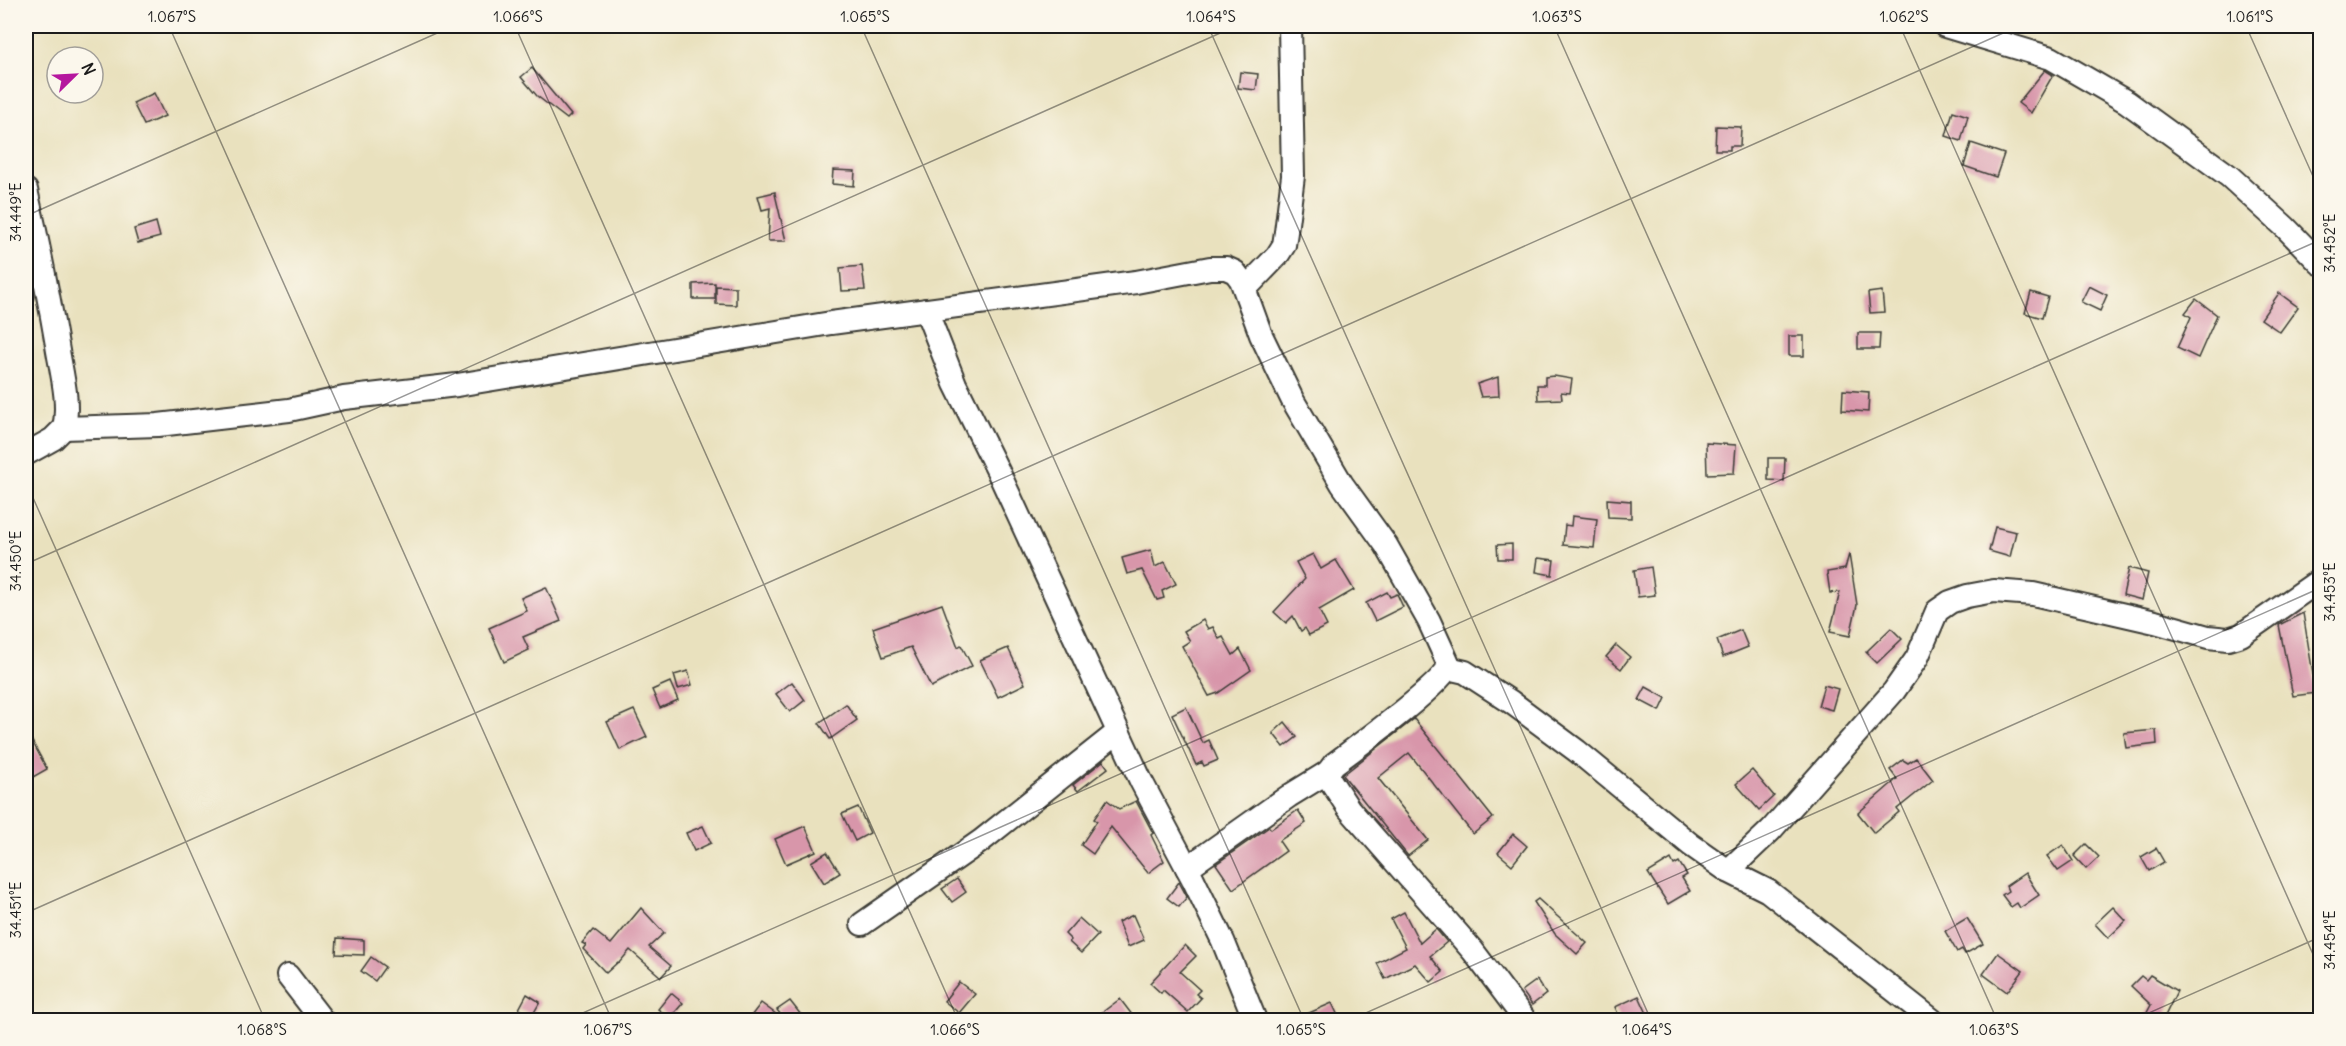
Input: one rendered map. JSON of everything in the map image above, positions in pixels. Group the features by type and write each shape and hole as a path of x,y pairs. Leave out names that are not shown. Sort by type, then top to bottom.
{"street":[{"path":"1246,288 1277,256 1284,244 1293,176 1290,26"},
{"path":"1946,26 2051,58 2127,102 2229,176 2285,227 2320,263"},
{"path":"26,190 42,259 64,384 64,428"},
{"path":"26,454 53,439 64,428 158,425 289,410 344,398 457,385 710,342 1136,282 1210,268 1226,268 1235,272 1246,288 1261,335 1292,399 1336,474 1386,545 1429,621 1448,668"},
{"path":"926,310 950,374 998,471 1141,781 1223,941 1255,1020"},
{"path":"1728,871 1771,830 1894,690 1917,658 1937,611 1950,602 1994,591 2033,594 2155,622 2208,637 2228,639 2241,635 2320,580"},
{"path":"1187,868 1289,796 1328,772 1418,697 1448,668"},
{"path":"1448,668 1465,672 1511,702 1578,751 1690,845 1728,871 1768,891 1932,1020"},
{"path":"862,924 981,841 1118,732"},
{"path":"1328,772 1330,780 1349,809 1473,951 1525,1020"},
{"path":"288,976 322,1020"}],"building":[{"path":"532,68 571,115 567,119 537,96 521,77"},
{"path":"2045,70 2053,75 2031,113 2018,103"},
{"path":"1240,72 1258,74 1256,90 1238,88"},
{"path":"154,93 165,116 144,125 133,103"},
{"path":"1953,111 1968,116 1961,141 1946,136"},
{"path":"1716,126 1741,127 1740,146 1730,146 1730,150 1715,150"},
{"path":"1971,143 2004,154 1996,177 1964,166"},
{"path":"833,170 855,171 854,186 832,184"},
{"path":"775,192 786,241 768,241 770,208 762,210 758,196"},
{"path":"156,222 160,237 138,243 134,229"},
{"path":"862,266 865,290 842,291 840,268"},
{"path":"715,283 715,299 693,299 693,284"},
{"path":"716,286 736,287 736,305 716,304"},
{"path":"2089,286 2107,295 2100,311 2081,302"},
{"path":"1882,291 1884,312 1870,313 1868,293"},
{"path":"2031,292 2048,297 2042,318 2025,313"},
{"path":"2279,293 2298,307 2280,332 2261,319"},
{"path":"2196,299 2217,315 2198,358 2177,348 2191,317 2185,313"},
{"path":"1858,333 1880,333 1879,349 1858,349"},
{"path":"1789,336 1804,336 1804,356 1789,356"},
{"path":"1498,377 1499,396 1481,397 1477,384"},
{"path":"1545,377 1572,379 1570,393 1561,392 1562,399 1538,400 1537,385 1545,385"},
{"path":"1843,390 1869,392 1868,412 1842,410"},
{"path":"1706,443 1736,445 1734,473 1707,474"},
{"path":"1768,458 1785,458 1784,481 1768,480"},
{"path":"1607,499 1631,501 1631,518 1608,517"},
{"path":"1572,516 1597,519 1594,548 1563,545 1565,525 1571,526"},
{"path":"1995,527 2016,532 2010,557 1989,551"},
{"path":"1512,544 1512,559 1498,559 1497,545"},
{"path":"1151,550 1155,567 1165,562 1176,584 1162,591 1164,598 1157,600 1142,570 1127,574 1122,558"},
{"path":"1313,554 1321,569 1336,560 1354,590 1319,610 1327,626 1309,635 1305,628 1301,631 1293,616 1286,623 1274,612 1305,579 1296,562"},
{"path":"1849,554 1857,605 1850,636 1830,632 1840,592 1830,593 1827,572 1845,569"},
{"path":"1538,558 1554,560 1552,575 1536,572"},
{"path":"1651,567 1655,595 1638,597 1634,570"},
{"path":"2129,568 2148,573 2142,600 2123,595"},
{"path":"546,587 561,621 523,637 529,650 504,662 489,628 527,611 521,598"},
{"path":"1387,592 1390,597 1397,594 1403,607 1375,621 1366,603"},
{"path":"942,604 958,647 961,645 972,666 931,687 911,647 883,657 873,628"},
{"path":"2303,613 2316,693 2293,696 2279,625"},
{"path":"1203,620 1208,629 1213,627 1219,639 1223,637 1233,655 1240,649 1251,670 1218,693 1209,696 1182,646 1190,641 1184,631"},
{"path":"1891,628 1902,639 1877,663 1866,652"},
{"path":"1741,630 1748,647 1723,657 1717,640"},
{"path":"1616,645 1630,657 1621,669 1606,657"},
{"path":"1008,648 1025,684 998,697 980,660"},
{"path":"688,671 692,685 678,689 674,675"},
{"path":"670,682 678,700 660,708 652,690"},
{"path":"792,682 805,700 790,712 776,694"},
{"path":"1824,685 1838,689 1832,710 1818,706"},
{"path":"1646,687 1666,698 1660,711 1639,700"},
{"path":"846,704 857,720 830,739 819,723"},
{"path":"1186,707 1203,743 1209,740 1218,760 1204,766 1202,762 1196,765 1172,714"},
{"path":"634,710 647,737 620,750 607,722"},
{"path":"1414,719 1493,818 1473,834 1409,753 1378,778 1428,840 1408,856 1343,775"},
{"path":"1285,722 1297,737 1284,747 1273,733"},
{"path":"26,730 47,769 26,781"},
{"path":"2156,730 2157,744 2126,748 2124,733"},
{"path":"1916,758 1933,780 1897,809 1899,812 1874,833 1858,813 1897,779 1890,770 1903,760 1908,763"},
{"path":"1103,761 1108,768 1078,791 1073,785"},
{"path":"1752,770 1774,796 1759,810 1736,784"},
{"path":"1107,800 1119,809 1136,801 1153,833 1151,835 1164,861 1148,873 1111,827 1093,854 1081,845 1097,821 1094,819"},
{"path":"858,807 870,833 855,841 842,814"},
{"path":"1298,810 1306,823 1279,841 1286,851 1233,889 1216,864"},
{"path":"703,826 711,843 694,851 686,833"},
{"path":"805,826 816,851 786,864 775,839"},
{"path":"1513,834 1527,846 1512,865 1498,853"},
{"path":"2086,844 2099,857 2086,869 2074,856"},
{"path":"2063,845 2073,861 2058,871 2047,856"},
{"path":"2156,848 2164,862 2149,871 2141,857"},
{"path":"827,852 840,873 824,883 811,862"},
{"path":"1671,859 1674,865 1679,862 1687,875 1682,878 1690,891 1668,904 1648,873"},
{"path":"2025,873 2039,895 2020,908 2017,903 2011,907 2002,895 2008,891 2006,886"},
{"path":"957,879 966,892 952,902 942,889"},
{"path":"1179,882 1187,897 1179,907 1167,898"},
{"path":"1538,899 1587,943 1577,954 1555,934 1534,902"},
{"path":"2113,907 2126,921 2108,938 2095,924"},
{"path":"641,908 664,933 649,947 671,966 661,977 630,950 606,973 583,949 586,945 582,943 593,930 611,944"},
{"path":"1404,912 1420,943 1436,929 1447,942 1430,956 1443,972 1431,982 1415,964 1385,979 1377,963 1406,948 1391,919"},
{"path":"1133,915 1144,940 1128,947 1118,922"},
{"path":"1079,918 1098,935 1081,953 1069,942 1071,940 1065,934"},
{"path":"1967,918 1983,944 1965,954 1962,949 1957,952 1945,931"},
{"path":"337,938 364,940 364,955 336,954"},
{"path":"1185,945 1196,956 1180,972 1200,990 1196,994 1201,998 1188,1012 1163,990 1161,993 1150,983"},
{"path":"1998,953 2023,971 2007,992 1983,974"},
{"path":"371,957 385,967 375,981 361,971"},
{"path":"2150,975 2177,991 2163,1020 2143,1020 2151,1005 2131,986 2141,976 2146,980"},
{"path":"1537,980 1546,994 1532,1005 1522,991"},
{"path":"959,982 975,994 959,1013 944,1001"},
{"path":"671,993 683,1003 670,1018 658,1009"},
{"path":"527,994 540,1002 532,1016 519,1009"},
{"path":"1639,996 1650,1020 1621,1020 1615,1007"},
{"path":"1120,999 1136,1020 1092,1020"},
{"path":"790,1001 805,1020 785,1020 777,1010"},
{"path":"761,1003 784,1020 748,1020"},
{"path":"1332,1003 1340,1020 1293,1020"}]}
